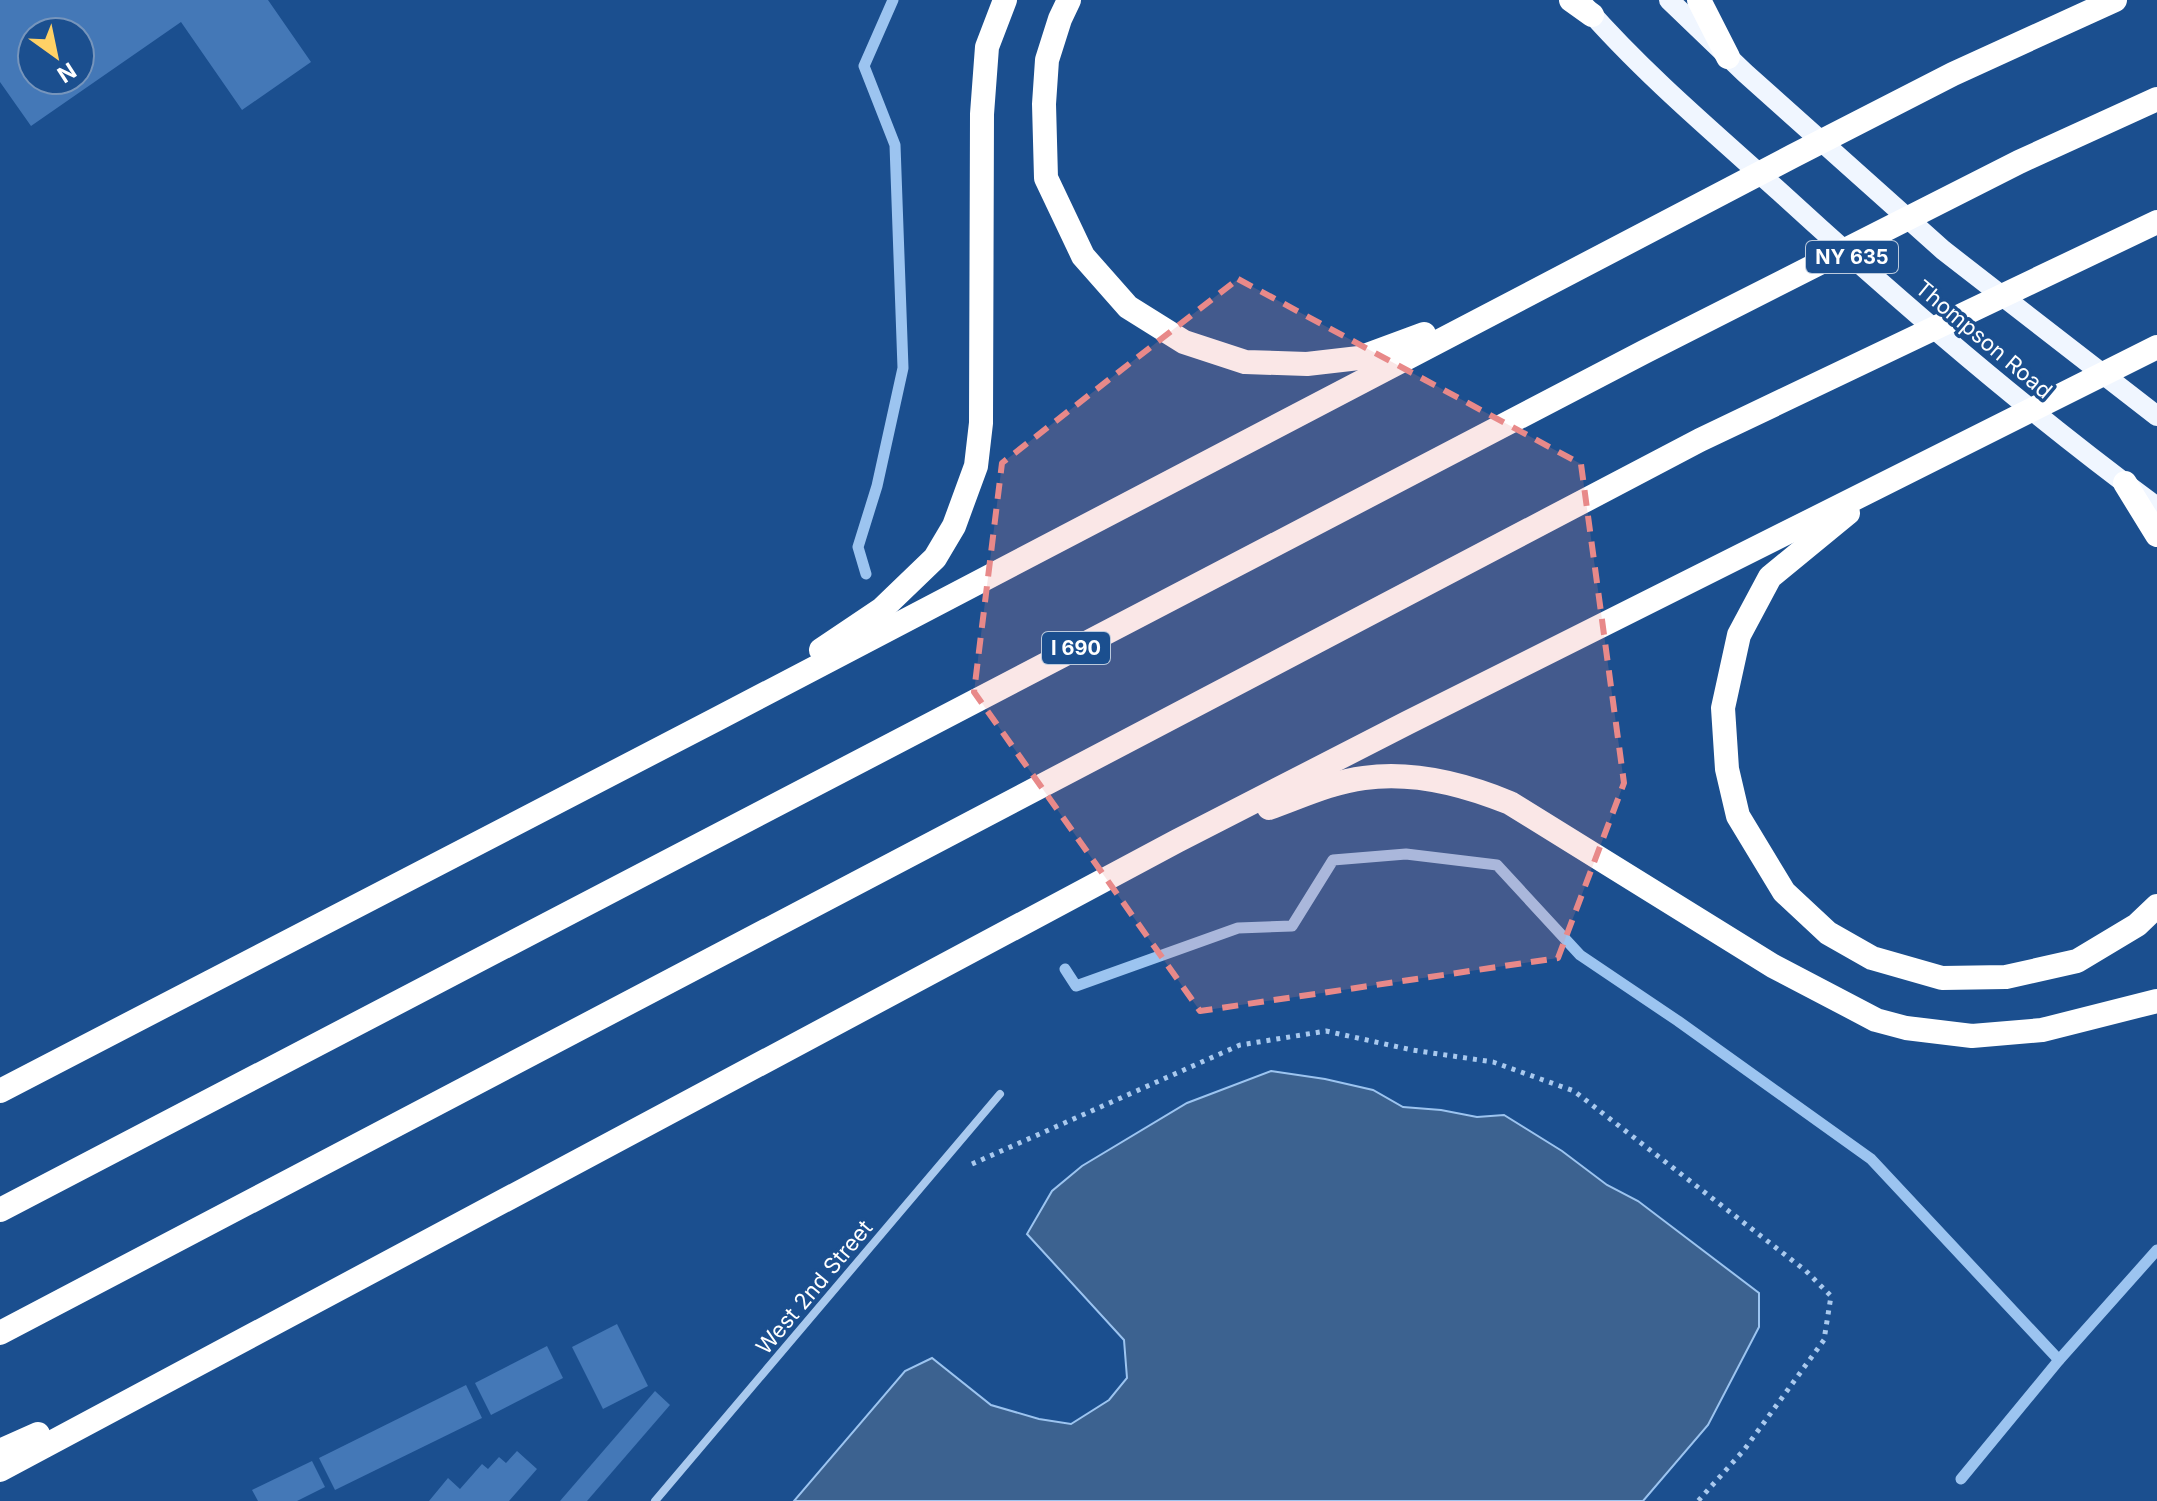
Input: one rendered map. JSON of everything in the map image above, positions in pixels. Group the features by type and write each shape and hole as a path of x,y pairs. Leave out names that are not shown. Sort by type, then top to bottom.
{"highway":[{"path":"717,719 882,609 935,558 954,526 976,466 981,423 982,114 987,47 1005,0"},
{"path":"1069,0 1047,60 1044,104 1046,178 1083,256 1128,307 1184,342 1245,362 1307,364 1359,358 1519,298"},
{"path":"1571,0 1586,8"},
{"path":"1699,0 1728,57"},
{"path":"2037,33 2066,0"},
{"path":"0,1091 1900,101 2037,33 2115,0"},
{"name":"I 690","path":"0,1210 1644,352 2019,162 2157,99"},
{"path":"0,1333 1700,440 2157,222"},
{"path":"0,1470 196,1368 1177,841 2157,347"},
{"path":"2125,483 2157,535"},
{"path":"1883,484 1770,577 1739,635 1723,708 1727,769 1738,816 1784,892 1828,933 1872,958 1942,978 2006,977 2077,961 2137,925 2157,906"},
{"path":"1177,841 1325,788 1364,778 1398,777 1471,787 1510,803 1773,966 1876,1020 1906,1028 1972,1036 2042,1030 2157,1001"},
{"path":"0,1451 196,1368"}],"main road":[{"name":"Thompson Road","path":"1669,0 1759,86 1943,250 2157,416"},
{"name":"Thompson Road","path":"1586,8 1679,101 1907,308 2157,507"}],"street":[{"name":"West 2nd Street","path":"655,1501 1000,1094"}],"path":[{"path":"924,1185 1240,1045 1326,1031 1412,1050 1493,1062 1574,1091 1806,1271 1831,1296 1824,1340 1744,1450 1698,1501"}],"highlighted area":[{"path":"1238,279 1581,464 1624,783 1558,958 1200,1011 974,692 1002,463"}],"water":[{"path":"1271,1071 1373,1090 1403,1107 1477,1117 1504,1115 1562,1151 1607,1185 1638,1201 1759,1293 1759,1327 1708,1425 1643,1501 794,1501 905,1371 932,1358 991,1405 1039,1419 1071,1424 1109,1400 1127,1378 1124,1340 1027,1234 1052,1191 1082,1166 1187,1103"}],"building":[{"path":"0,0 268,0 311,62 242,110 181,22 96,81 96,16 16,16 16,96 74,96 31,126 0,82"},
{"path":"617,1324 648,1386 603,1409 572,1347"},
{"path":"547,1346 563,1378 491,1415 475,1383"},
{"path":"466,1385 482,1418 335,1490 319,1458"},
{"path":"655,1391 670,1405 587,1501 560,1501"},
{"path":"517,1451 537,1469 509,1501 429,1501 448,1478 460,1489 482,1464 488,1469 499,1457 506,1463"},
{"path":"312,1461 325,1487 297,1501 258,1501 252,1490"}],"waterway":[{"path":"866,574 858,547 877,486 903,368 895,145 864,66 893,0"},
{"path":"1065,969 1076,986 1238,928 1292,926 1333,860 1406,854 1497,865 1580,955 1871,1159 2059,1360"},
{"path":"1961,1479 2059,1360 2157,1250"}]}
